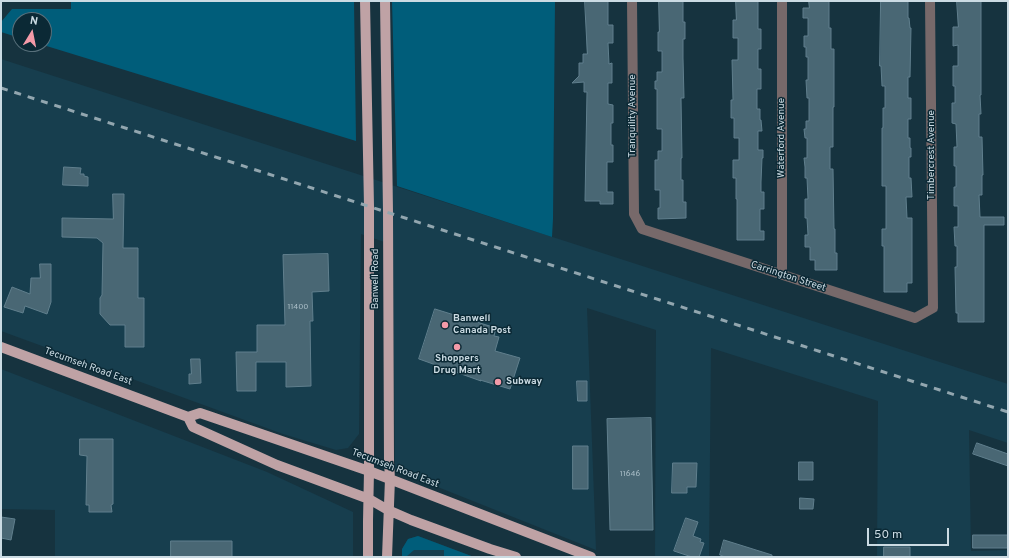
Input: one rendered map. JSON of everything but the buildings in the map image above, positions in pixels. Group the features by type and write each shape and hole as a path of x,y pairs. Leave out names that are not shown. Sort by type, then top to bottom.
{"main road":[{"name":"Banwell Road","path":"365,1 369,206 368,557"},
{"name":"Banwell Road","path":"385,1 390,479 388,510 388,557"},
{"name":"Tecumseh Road East","path":"1,347 188,417 200,413 369,471 591,557"},
{"name":"Tecumseh Road East","path":"188,417 192,427 277,465 369,499 388,510 490,549 516,557"}],"street":[{"name":"Tranquility Avenue","path":"632,1 634,214 642,229"},
{"name":"Waterford Avenue","path":"782,1 782,275"},
{"name":"Timbercrest Avenue","path":"930,1 933,308"},
{"name":"Carrington Street","path":"642,229 915,318 933,308"}],"shaded area":[{"path":"71,1 354,1 356,141 52,48 52,12 12,12 12,35 1,32 1,22 12,9 71,9"},
{"path":"392,1 555,1 552,237 397,186"},
{"path":"1,59 1008,384 1008,443 969,430 971,551 1008,550 1008,557 877,557 878,401 711,348 709,557 655,557 656,330 587,308 596,550 395,470 393,245 361,234 359,434 348,448 336,450 283,434 1,331"},
{"path":"1,369 267,472 353,512 353,557 55,557 55,510 1,509"},
{"path":"418,536 474,557 402,557 402,549 408,539"},
{"path":"418,536 474,557 444,557 444,550 414,550 407,557 402,557 402,549 408,539"}],"railway":[{"path":"1,88 1008,412"}],"place":[{"name":"Banwell Canada Post","path":"445,325"},
{"name":"Shoppers Drug Mart","path":"457,347"},
{"name":"Subway","path":"498,382"}]}
